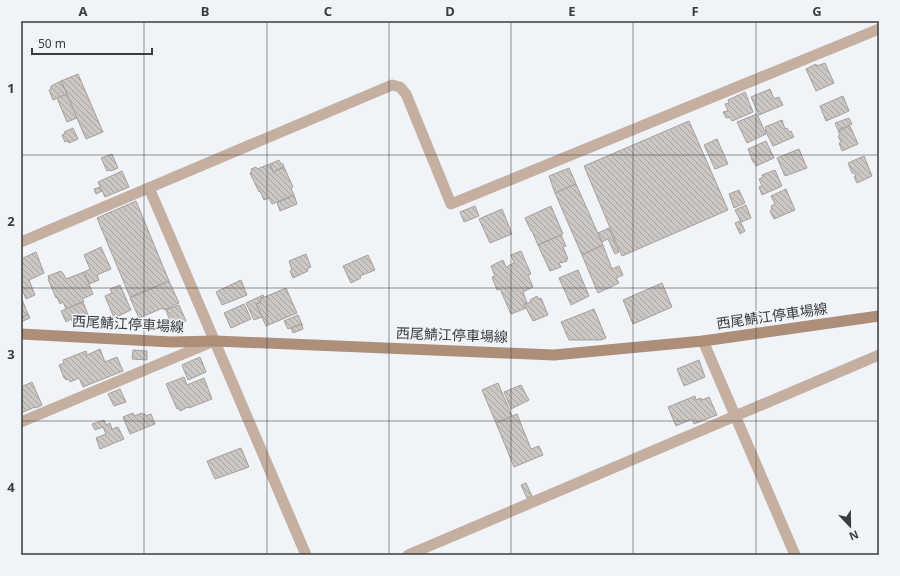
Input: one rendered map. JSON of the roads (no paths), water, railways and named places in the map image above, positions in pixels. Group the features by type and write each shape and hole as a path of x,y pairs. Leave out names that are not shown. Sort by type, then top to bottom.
{"main road":[{"name":"西尾鯖江停車場線","path":"21,334 172,342 215,341 554,355 703,341 879,316"}],"street":[{"path":"21,242 392,85 400,87 406,94 451,204 879,29"},
{"path":"149,188 306,555"},
{"path":"21,422 215,341"},
{"path":"703,341 795,555"},
{"path":"408,555 879,355"}]}
